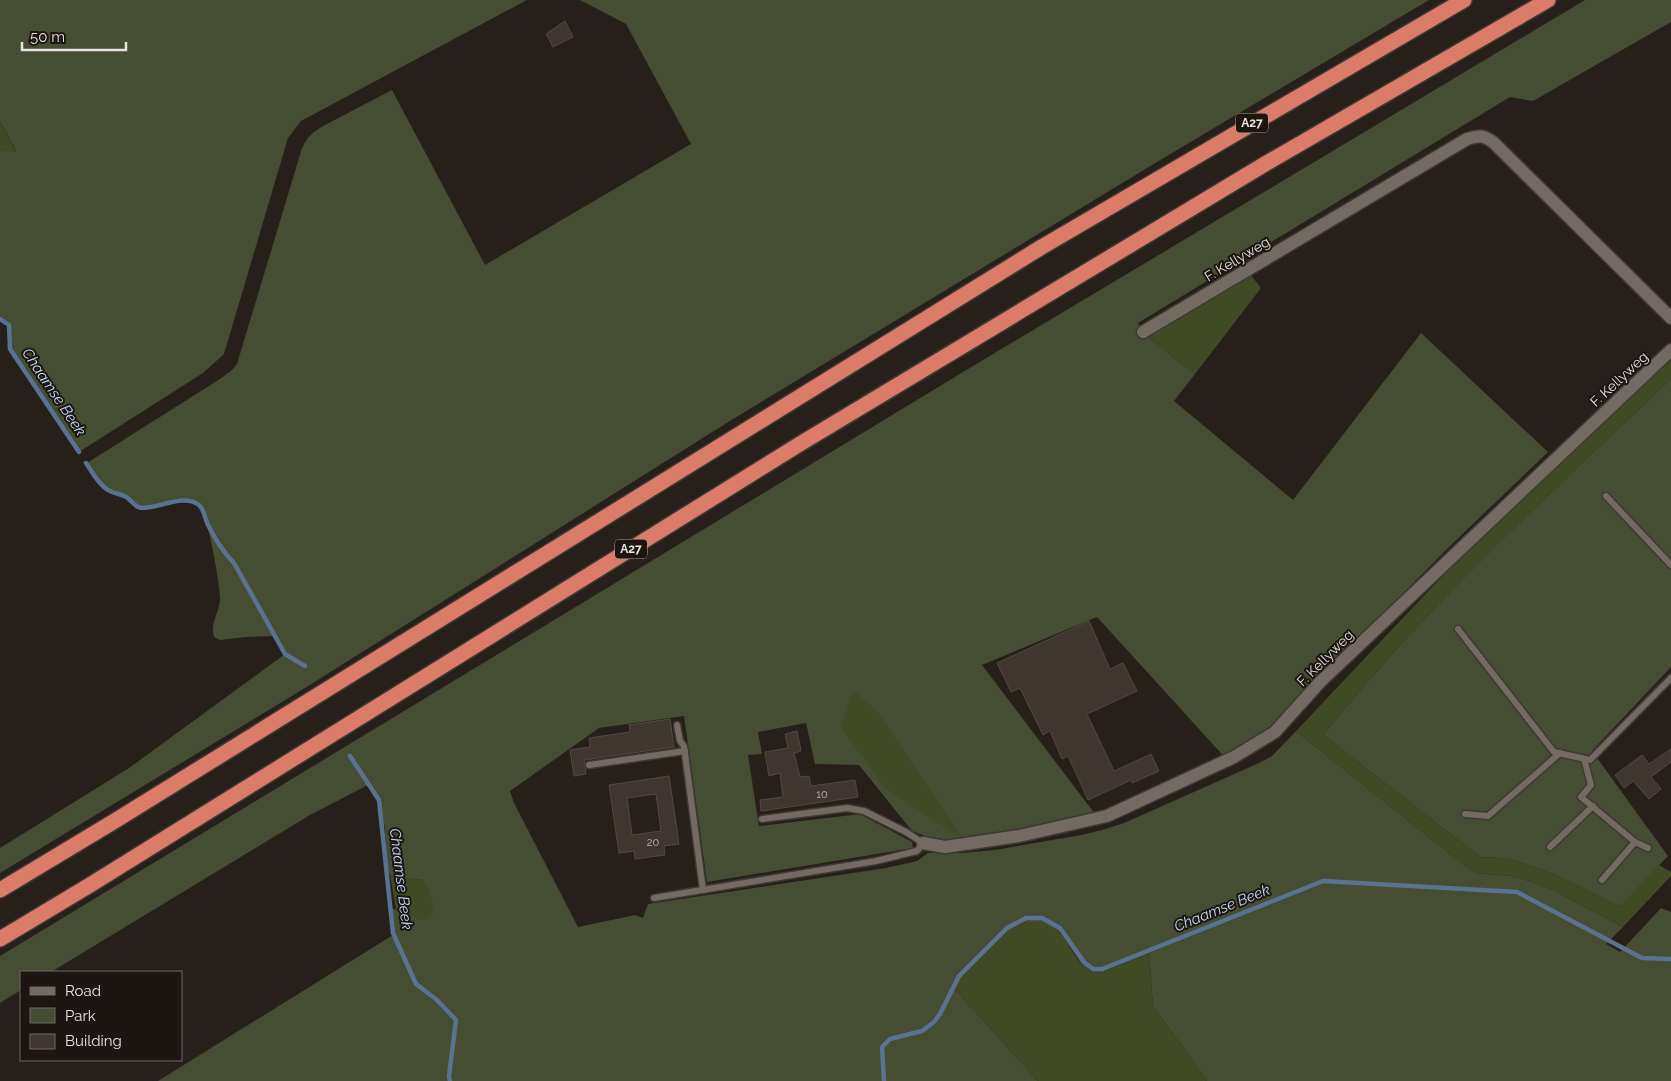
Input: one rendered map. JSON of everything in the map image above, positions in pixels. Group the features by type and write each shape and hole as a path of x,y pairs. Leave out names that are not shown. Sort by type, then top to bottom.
{"highway":[{"name":"A27","path":"0,890 1032,253 1464,0"},
{"name":"A27","path":"0,939 803,442 1265,164 1548,0"}],"street":[{"name":"F. Kellyweg","path":"1143,332 1467,139 1478,135 1487,137 1671,318"},
{"name":"F. Kellyweg","path":"923,843 944,846 1019,836 1107,816 1234,757 1275,732 1320,682 1671,350"}],"lane":[{"path":"1606,496 1671,565"},
{"path":"1458,630 1554,752 1584,759 1590,760 1671,678"},
{"path":"677,725 680,741 685,751 703,890"},
{"path":"589,765 685,751"},
{"path":"1465,814 1488,816 1560,753"},
{"path":"1584,759 1591,784 1581,797 1635,842 1648,848"},
{"path":"1550,847 1593,806"},
{"path":"654,898 876,861 918,851 923,843 906,832 864,811 856,809 847,808 762,820"},
{"path":"1602,880 1635,842"}],"green space":[{"path":"0,0 527,0 301,121 288,138 224,354 203,373 79,452 10,349 9,325 0,319 0,150 16,151 0,121"},
{"path":"580,0 1429,0 1162,159 725,424 305,688 0,873 0,848 129,768 285,654 275,636 220,640 214,637 213,627 220,593 210,537 201,506 195,501 179,500 152,507 138,506 124,496 112,492 104,486 87,463 220,379 237,364 302,148 311,135 323,126 392,90 485,265 691,144 626,24"},
{"path":"1585,0 1671,0 1671,22 1533,101 1510,97 1138,323 1147,336 1195,374 1174,401 1293,500 1421,333 1548,452 1446,550 1376,621 1271,738 1229,762 1097,617 982,665 1098,818 963,839 936,840 912,831 859,765 815,764 806,723 758,732 762,754 748,755 759,826 860,814 912,842 913,848 707,882 684,716 599,728 510,791 514,803 578,927 635,915 643,918 648,904 886,868 917,861 928,853 995,850 1102,830 1124,823 1259,763 1272,756 1296,731 1468,868 1477,873 1512,876 1532,882 1555,891 1623,927 1606,944 1620,952 1661,908 1671,912 1671,1081 1207,1081 1153,1006 1149,954 1103,972 1091,971 1080,963 1060,932 1025,922 998,939 955,989 1038,1081 158,1081 393,935 389,914 393,908 405,915 423,880 393,877 390,875 387,867 385,828 380,807 368,785 310,815 53,971 20,971 20,991 0,1003 0,956 963,372"},
{"path":"0,121 16,152 0,150"},
{"path":"1250,274 1261,288 1195,374 1147,336"},
{"path":"1671,359 1671,379 1535,507 1447,595 1363,687 1323,735 1480,857 1507,859 1536,868 1620,907 1659,865 1671,872 1671,876 1623,927 1555,891 1532,882 1512,876 1477,873 1468,868 1296,731 1452,566"},
{"path":"1671,379 1671,667 1592,751 1668,856 1620,907 1565,880 1522,863 1500,858 1480,857 1323,735 1363,687 1447,595 1535,507"},
{"path":"853,690 877,711 963,839 884,787 841,727"},
{"path":"390,875 393,877 423,880 431,897 432,915 423,920 405,915 396,909"},
{"path":"1032,921 1054,928 1065,939 1077,960 1087,970 1094,972 1103,972 1149,954 1153,1006 1207,1081 1038,1081 955,989 968,969 988,948 1011,929"}],"building":[{"path":"565,21 573,37 553,47 546,34"},
{"path":"1089,621 1110,669 1123,663 1137,691 1087,714 1114,771 1151,754 1159,771 1132,783 1131,780 1088,800 1068,756 1062,759 1050,731 1043,735 1020,688 1011,692 997,663"},
{"path":"670,719 674,747 584,760 586,774 574,776 570,750 590,747 589,738 630,732 629,725"},
{"path":"797,731 801,751 794,753 800,777 809,776 811,786 855,780 858,797 761,811 760,800 783,797 780,773 769,776 765,752 788,748 785,734"},
{"path":"1671,749 1671,762 1651,777 1661,789 1649,799 1633,781 1624,788 1615,775 1642,755 1649,764"},
{"path":"669,776 679,844 664,846 665,855 635,859 634,851 619,853 609,785","holes":["656,794 661,831 632,835 627,798"]}],"waterway":[{"name":"Chaamse Beek","path":"0,319 9,325 10,349 79,452"},
{"name":"Chaamse Beek","path":"86,463 104,487 124,496 138,507 152,507 177,501 192,502 199,505 213,535 234,563 285,654 305,666"},
{"name":"Chaamse Beek","path":"350,756 379,800 393,933 416,984 437,1000 456,1020 450,1081"},
{"name":"Chaamse Beek","path":"884,1081 882,1047 890,1039 922,1031 934,1022 959,976 1007,928 1026,918 1042,918 1060,928 1084,962 1093,969 1102,969 1323,881 1517,892 1642,958 1671,959"}]}
